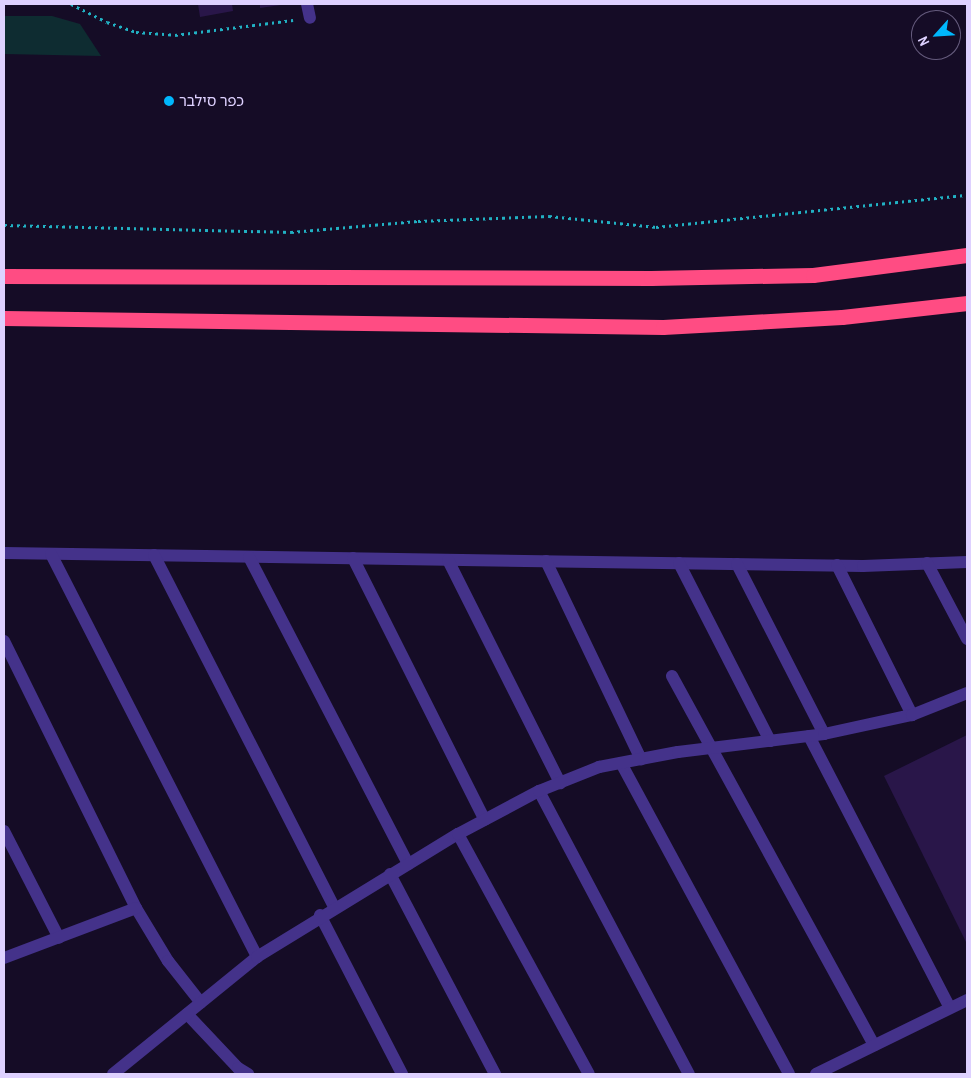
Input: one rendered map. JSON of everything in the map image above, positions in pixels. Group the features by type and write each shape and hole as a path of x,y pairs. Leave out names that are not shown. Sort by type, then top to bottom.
{"highway":[{"path":"4,276 454,275 651,278 804,275 967,255"},
{"path":"4,318 663,327 842,317 967,303"}],"street":[{"path":"307,4 310,18"},
{"path":"4,553 836,565 967,562"},
{"path":"50,554 258,957"},
{"path":"154,555 334,907"},
{"path":"249,557 408,864"},
{"path":"353,558 485,820"},
{"path":"448,560 560,783"},
{"path":"546,561 641,759"},
{"path":"679,563 770,740"},
{"path":"737,564 824,734"},
{"path":"927,564 967,639"},
{"path":"836,565 912,715"},
{"path":"4,641 136,908 168,961 201,1003"},
{"path":"672,676 874,1046"},
{"path":"113,1074 258,957 334,907 458,834 539,791 599,767 710,748 824,734 912,715 967,693"},
{"path":"809,736 950,1008"},
{"path":"621,763 789,1074"},
{"path":"539,791 689,1074"},
{"path":"4,831 59,938"},
{"path":"458,834 588,1074"},
{"path":"390,874 495,1074"},
{"path":"4,958 136,908"},
{"path":"320,916 402,1074"},
{"path":"816,1074 967,1000"},
{"path":"187,1014 238,1068 248,1074"}],"path":[{"path":"71,4 107,22 136,32 175,35 310,18"},
{"path":"4,225 291,232 418,221 549,216 656,226 967,195"}],"green space":[{"path":"4,16 52,16 80,24 101,56 4,54"}],"building":[{"path":"198,4 232,4 233,11 200,17"},
{"path":"260,4 281,4 281,5 260,8"},
{"path":"967,735 967,944 884,776"}],"place":[{"name":"כפר סילבר","path":"169,101"}]}
